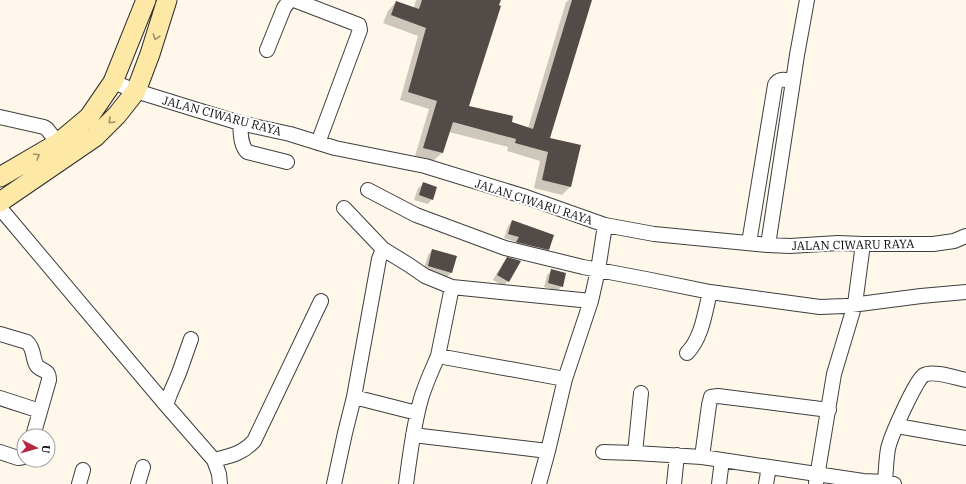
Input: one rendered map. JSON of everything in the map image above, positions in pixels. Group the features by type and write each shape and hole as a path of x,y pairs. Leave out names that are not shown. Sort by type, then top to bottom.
{"main road":[{"path":"1,175 58,143 89,117 113,82 146,0"},
{"path":"0,202 95,138 117,115 136,91 150,54 167,0"}],"street":[{"path":"267,50 284,8 289,1 294,0 359,25 360,30 318,143"},
{"path":"768,245 806,0"},
{"path":"749,243 775,85 780,79 793,81"},
{"name":"JALAN CIWARU RAYA","path":"113,82 136,91 240,123 290,134 335,148 425,166 526,197 605,226 654,234 790,246 838,243 933,244 954,241 966,236"},
{"path":"0,117 44,127 58,143"},
{"path":"240,123 242,143 247,152 287,162"},
{"path":"368,190 416,215 505,248 583,267 710,292 820,307 844,306 966,292"},
{"path":"0,208 214,460 220,484"},
{"path":"344,208 383,249 425,276 452,287 591,301"},
{"path":"754,213 773,216"},
{"path":"538,484 548,451 565,379 591,301 605,226"},
{"path":"817,479 834,374 855,304 862,244"},
{"path":"334,484 354,397 379,259 383,249"},
{"path":"406,484 417,413 421,397 438,356 452,287"},
{"path":"686,353 698,338 710,292"},
{"path":"214,460 235,454 247,448 254,441 321,301"},
{"path":"0,334 28,342 33,351 36,364 48,374 49,380 35,428"},
{"path":"166,405 191,338"},
{"path":"438,356 565,379"},
{"path":"603,452 702,457 769,467 817,479 890,483 888,448 917,383 923,375 928,374 966,380"},
{"path":"635,453 641,392"},
{"path":"702,457 709,404 710,399 714,396 829,410"},
{"path":"354,397 417,413"},
{"path":"0,398 40,411"},
{"path":"897,426 966,438"},
{"path":"413,434 548,451"},
{"path":"0,452 16,457"},
{"path":"674,484 676,455"},
{"path":"719,484 722,460"},
{"path":"138,484 143,467"},
{"path":"766,484 769,467"},
{"path":"79,484 83,470"}],"building":[{"path":"422,0 501,0 499,5 501,6 469,106 513,116 512,122 533,129 572,0 592,0 550,138 581,145 571,187 542,180 548,152 515,143 516,139 453,122 443,153 423,148 437,101 408,92 426,28 391,15 396,1 419,9"},
{"path":"423,182 437,187 433,200 419,195"},
{"path":"512,220 554,235 549,250 516,242 519,237 508,234"},
{"path":"432,249 457,256 452,273 428,266"},
{"path":"507,257 521,261 509,282 497,275"},
{"path":"551,269 566,273 563,287 548,283"}]}
